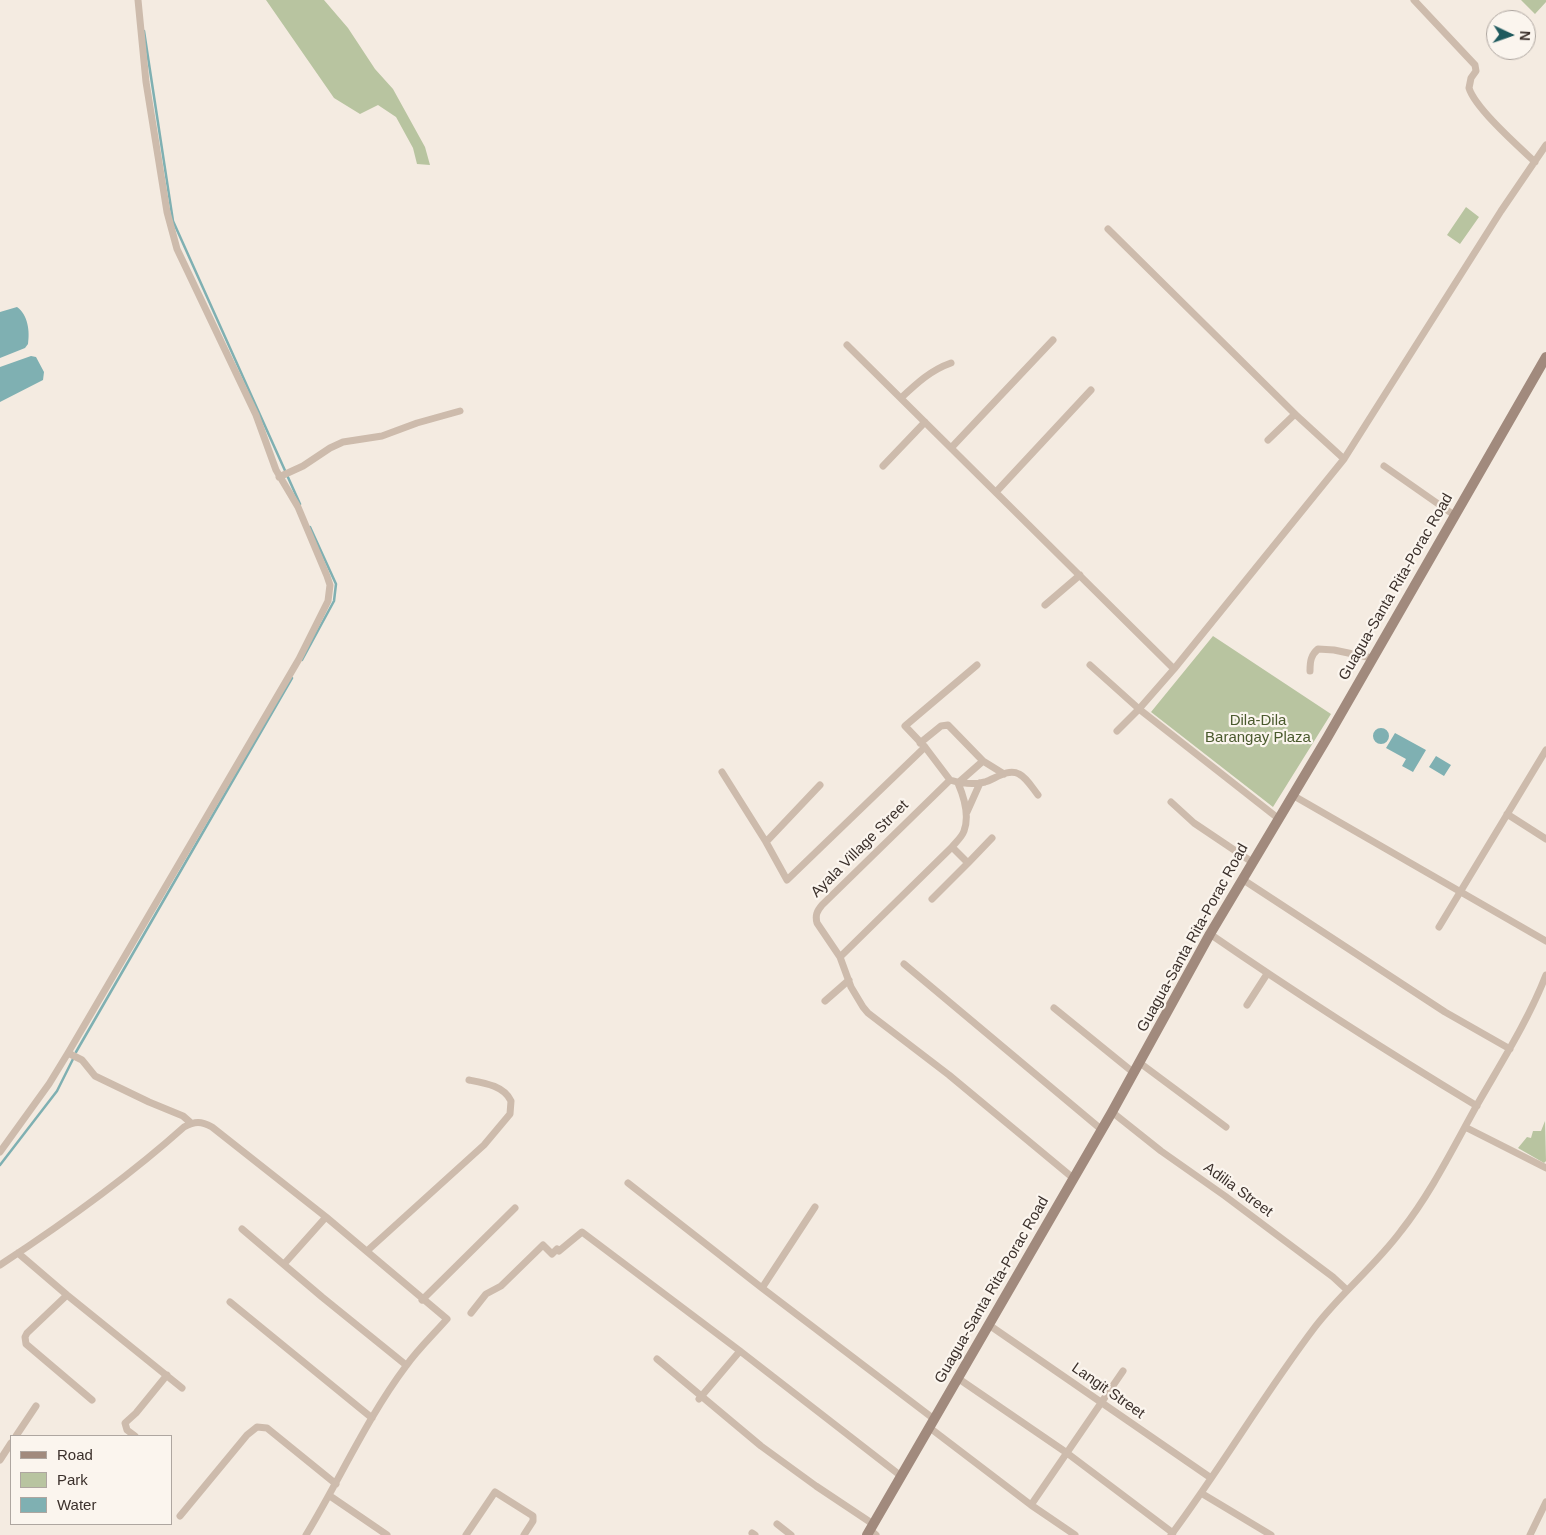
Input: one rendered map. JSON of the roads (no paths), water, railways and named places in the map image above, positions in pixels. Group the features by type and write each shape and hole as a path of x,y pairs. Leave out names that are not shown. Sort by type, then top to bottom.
{"main road":[{"name":"Guagua-Santa Rita-Porac Road","path":"872,1531 901,1476 959,1379 1140,1063 1210,934 1252,862 1294,796 1546,357"}],"street":[{"path":"0,1152 49,1084 68,1053 258,731 299,659 328,601 330,585 284,475 176,249 171,230 146,82 138,0"},
{"path":"1414,0 1475,65 1476,71 1471,78 1469,88 1476,101 1505,134 1535,162"},
{"path":"1117,731 1174,669 1344,459 1501,211 1546,145"},
{"path":"1108,228 1295,414 1344,459"},
{"path":"952,448 1053,340"},
{"path":"847,345 1174,669"},
{"path":"901,398 928,374 951,363"},
{"path":"996,492 1091,390"},
{"path":"284,475 343,442 382,436 417,423 460,411"},
{"path":"1268,440 1295,414"},
{"path":"883,466 925,422"},
{"path":"1384,466 1454,515"},
{"path":"1045,606 1080,575"},
{"path":"1310,671 1310,662 1318,649 1334,650 1372,658"},
{"path":"977,664 905,726 950,780 980,783 1004,774 1018,774 1038,795"},
{"path":"1090,665 1139,709 1279,819"},
{"path":"722,772 788,880 941,726 948,725 982,761 1004,774"},
{"path":"1439,927 1546,750"},
{"path":"958,782 982,761"},
{"name":"Ayala Village Street","path":"950,780 818,910 816,915 817,923 840,957 857,998 868,1013 949,1075 1073,1178"},
{"path":"840,957 952,847 964,831 965,800 958,782"},
{"path":"966,814 980,783"},
{"path":"766,842 820,785"},
{"path":"1294,796 1546,942"},
{"path":"1171,802 1194,823 1252,862"},
{"path":"1507,814 1546,839"},
{"path":"932,899 992,838"},
{"path":"952,847 968,863"},
{"path":"1242,879 1445,1012 1510,1049"},
{"path":"1210,934 1368,1040 1476,1106"},
{"path":"904,964 1102,1130"},
{"path":"1247,1005 1267,974"},
{"path":"959,1379 1067,1453 1172,1534 1316,1326 1402,1231 1434,1181 1510,1049 1538,996 1546,975"},
{"path":"824,1001 849,980"},
{"path":"1054,1008 1134,1073"},
{"path":"68,1053 82,1060 95,1076 183,1116 191,1123"},
{"path":"1140,1063 1226,1127"},
{"path":"367,1251 484,1145 510,1114 512,1100 504,1091 485,1083 469,1080"},
{"name":"Adilia Street","path":"1112,1112 1161,1151 1225,1196 1333,1277 1347,1290"},
{"path":"0,1264 92,1201 191,1123 203,1122 326,1216 422,1300 447,1319 406,1366 372,1418 330,1496 306,1535"},
{"path":"1465,1127 1546,1168"},
{"path":"628,1183 1032,1505 1075,1535"},
{"path":"762,1288 814,1207"},
{"path":"422,1300 515,1208"},
{"path":"284,1264 326,1216"},
{"path":"242,1229 322,1298 406,1366"},
{"path":"471,1313 486,1294 501,1286 543,1245 552,1254 557,1249 559,1251 582,1232 901,1476"},
{"path":"18,1253 182,1388"},
{"path":"67,1295 27,1333 25,1340 26,1344 92,1400"},
{"path":"230,1302 372,1418"},
{"name":"Langit Street","path":"989,1326 1211,1478"},
{"path":"700,1398 740,1351"},
{"path":"657,1359 700,1398 872,1531"},
{"path":"1032,1505 1123,1371"},
{"path":"134,1435 127,1430 125,1423 136,1413 167,1375"},
{"path":"17,1435 36,1406"},
{"path":"180,1516 240,1443 257,1427 267,1428 336,1484"},
{"path":"0,1460 10,1445"},
{"path":"466,1535 494,1492 533,1516 533,1521 524,1535"},
{"path":"1202,1493 1271,1535"},
{"path":"330,1496 387,1535"},
{"path":"1530,1535 1546,1502"},
{"path":"777,1524 791,1535"}],"water":[{"path":"17,307 26,319 29,334 28,344 25,348 0,358 0,312"},
{"path":"31,356 36,357 44,372 43,380 0,402 0,367"},
{"path":"1381,728 1387,730 1389,736 1387,742 1381,744 1375,742 1373,736 1375,730"},
{"path":"1395,733 1426,750 1413,772 1402,766 1406,759 1386,748"},
{"path":"1436,756 1451,765 1444,776 1429,767"}],"waterway":[{"path":"144,31 173,221 300,504"},
{"path":"302,660 334,601 336,584 310,527"},
{"path":"76,1052 292,678"},
{"path":"0,1165 57,1091 73,1059"}],"park label":[{"name":"Dila-Dila Barangay Plaza","path":"1258,730"}]}
